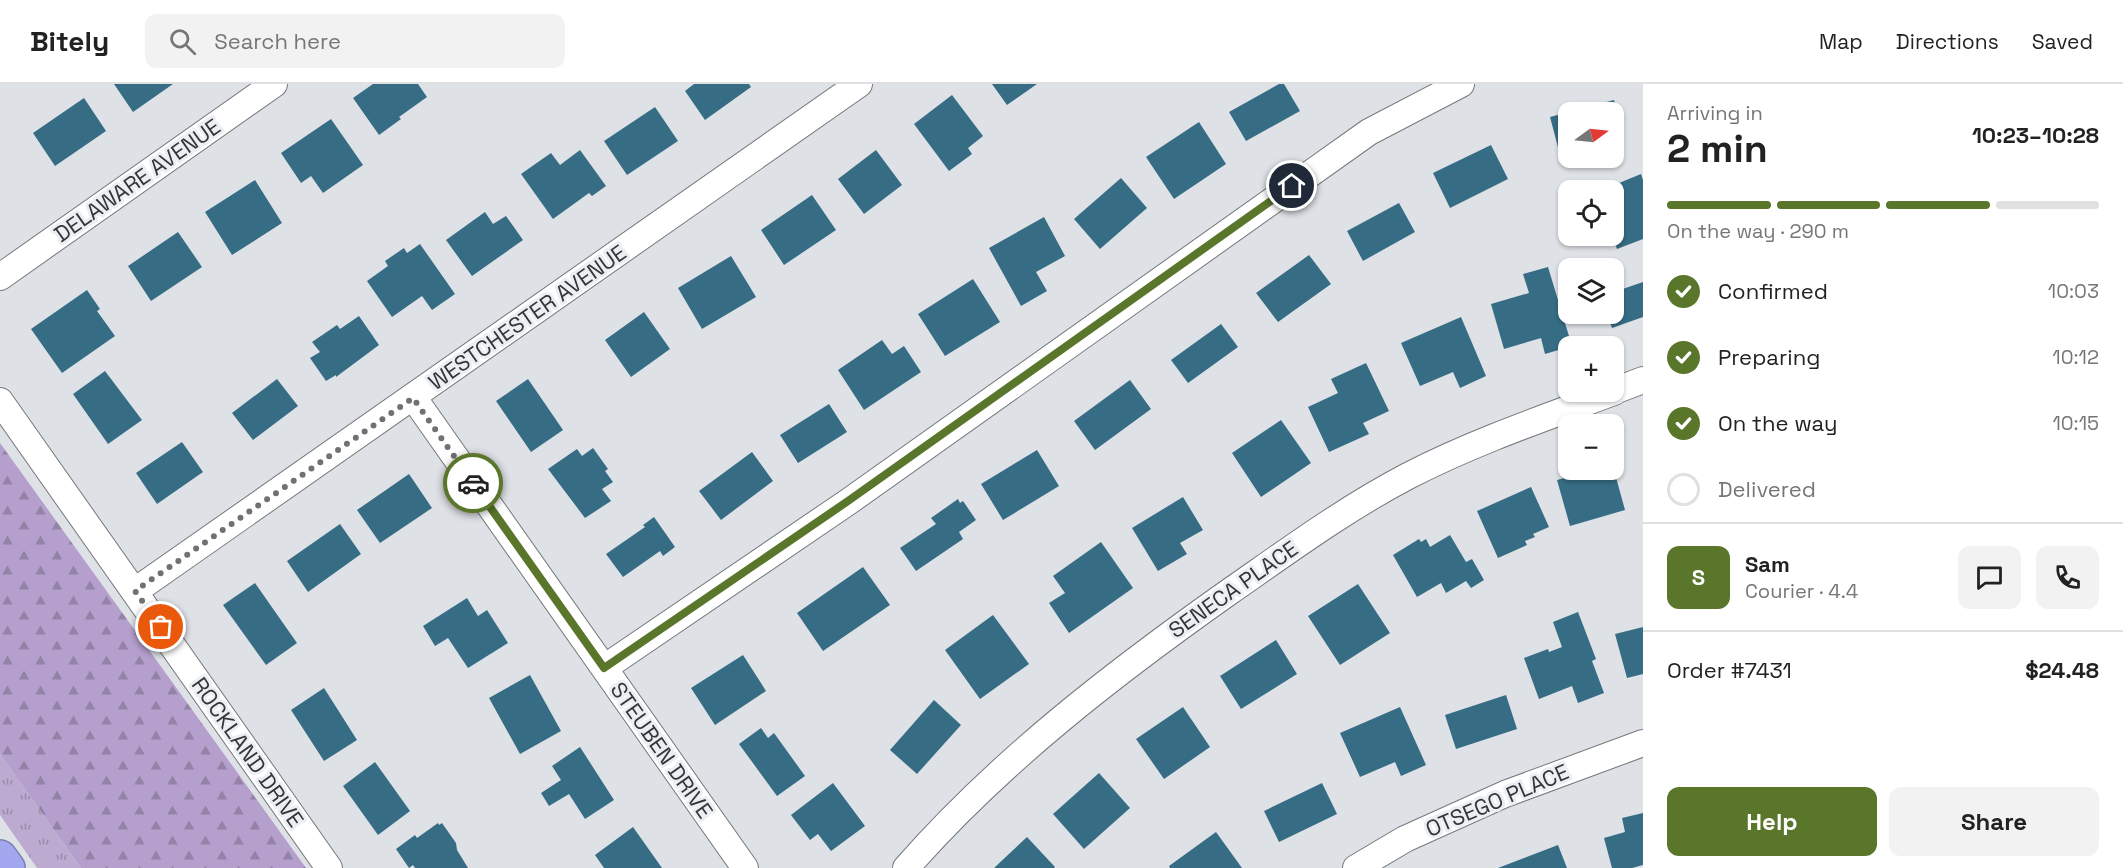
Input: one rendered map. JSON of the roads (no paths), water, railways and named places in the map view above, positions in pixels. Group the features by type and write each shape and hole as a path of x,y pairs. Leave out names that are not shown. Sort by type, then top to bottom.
{"highway":[{"path":"0,857 8,868"}],"street":[{"name":"DELAWARE AVENUE","path":"0,277 274,84"},
{"name":"WESTCHESTER AVENUE","path":"135,591 859,84"},
{"path":"604,668 848,501 1369,132 1461,84"},
{"name":"SENECA PLACE","path":"1624,387 1643,380"},
{"name":"STEUBEN DRIVE","path":"413,398 745,868"},
{"name":"ROCKLAND DRIVE","path":"0,400 330,868"},
{"name":"SENECA PLACE","path":"906,868 1002,769 1056,722 1157,643 1327,523 1408,476 1487,439 1585,402"},
{"name":"OTSEGO PLACE","path":"1356,868 1405,839 1505,794 1643,742"}]}
